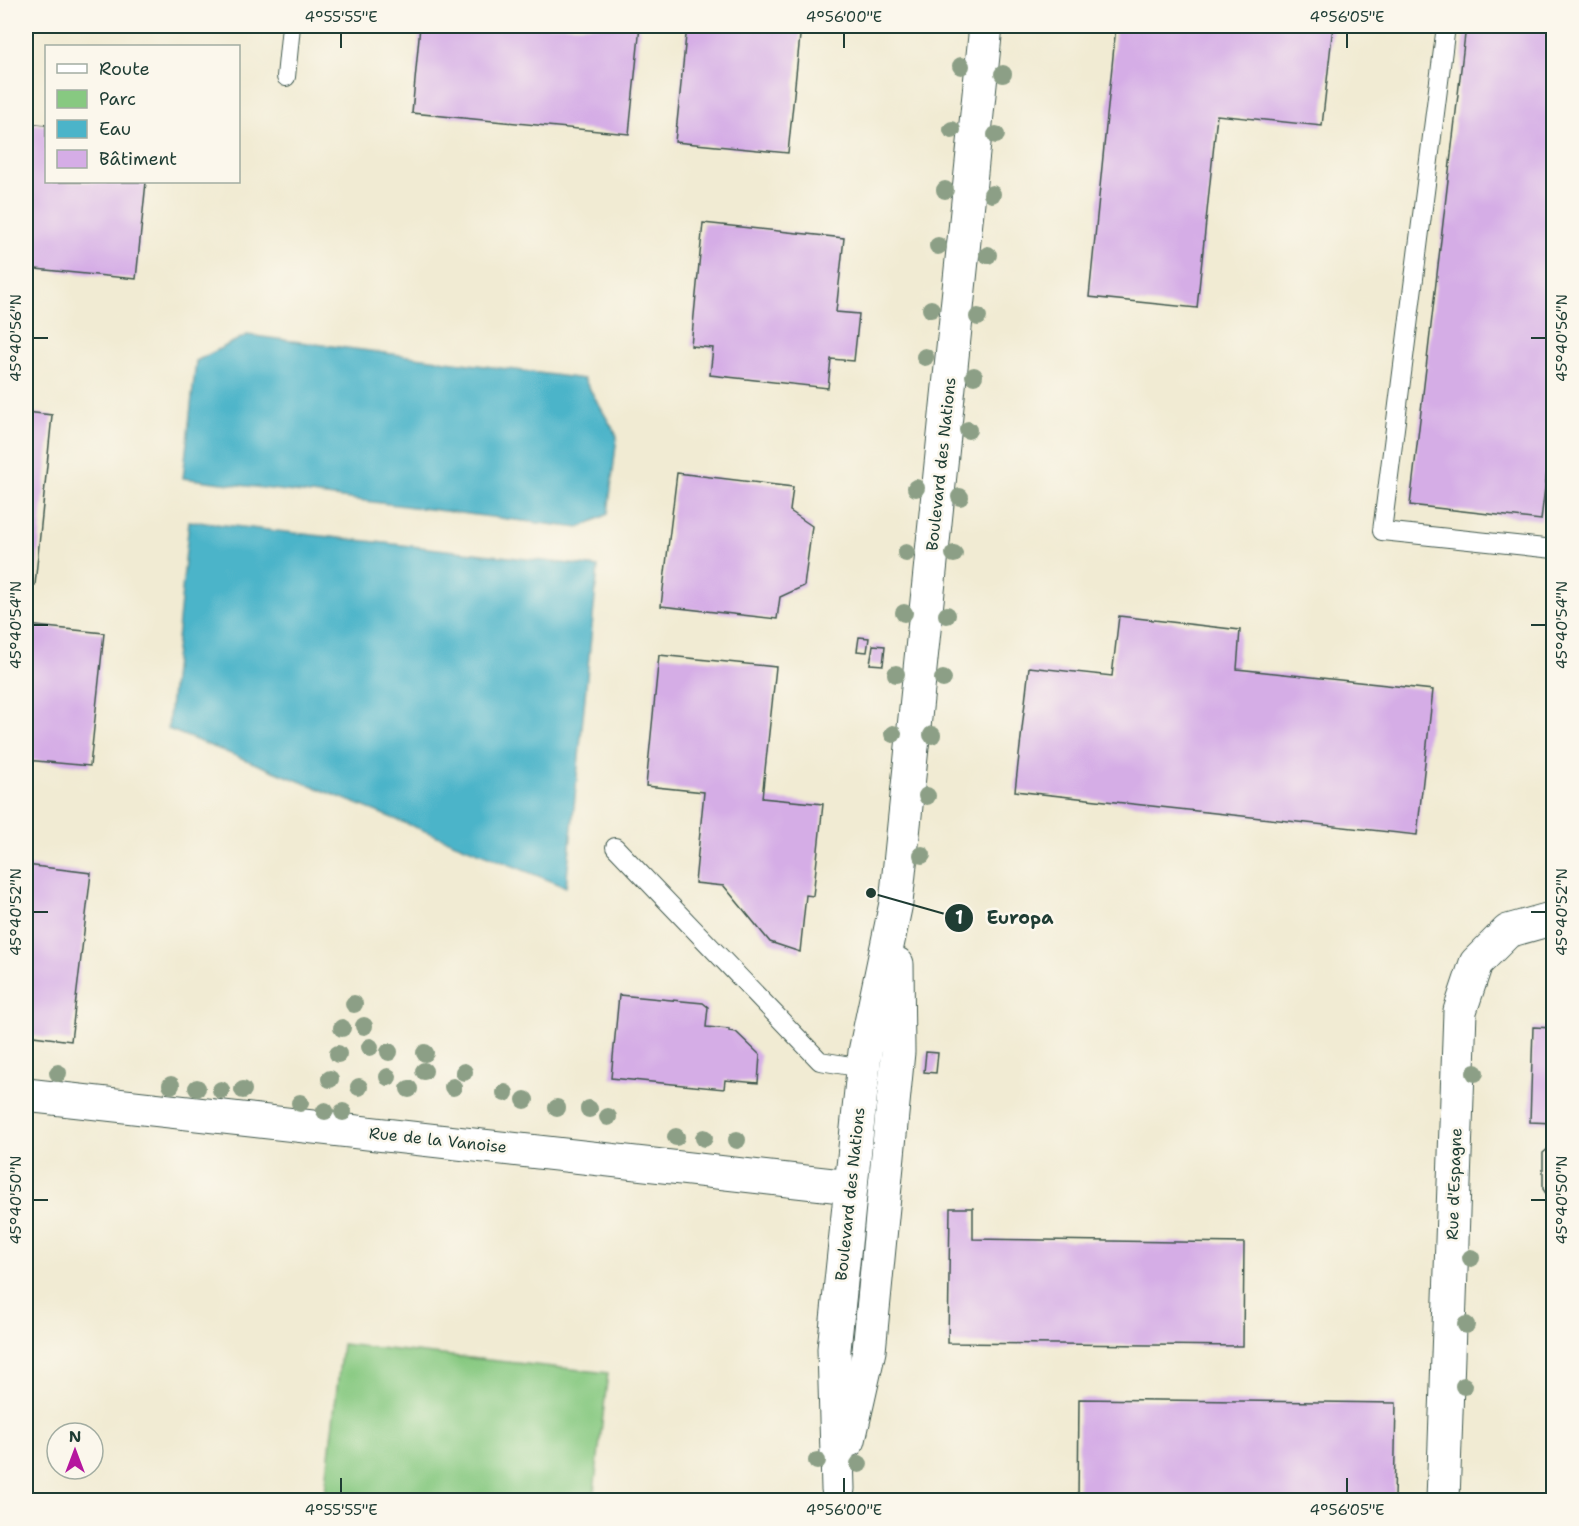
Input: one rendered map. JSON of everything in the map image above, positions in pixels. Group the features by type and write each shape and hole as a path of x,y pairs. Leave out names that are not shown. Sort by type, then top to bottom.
{"street":[{"name":"Boulevard des Nations","path":"837,1495 834,1349 865,1052 896,903 986,26"},
{"name":"Boulevard des Nations","path":"837,1495 870,1340 897,1052 896,903"},
{"name":"Rue d'Espagne","path":"1443,1500 1460,1011 1476,963 1508,931 1554,918"},
{"name":"Rue de la Vanoise","path":"26,1095 851,1187"}],"lane":[{"path":"286,77 291,26"},
{"path":"1446,26 1382,531 1554,549"},
{"path":"615,847 820,1061 863,1068"}],"green space":[{"path":"342,1344 608,1373 593,1500 324,1500"}],"water":[{"path":"247,335 584,379 617,436 608,514 579,528 183,478 196,361"},
{"path":"189,521 598,567 566,887 168,729"}],"building":[{"path":"420,26 640,26 629,134 412,113"},
{"path":"687,26 801,26 788,153 675,142"},
{"path":"1116,26 1333,26 1322,126 1217,115 1197,308 1089,297"},
{"path":"1466,26 1554,26 1554,414 1541,520 1410,505"},
{"path":"26,123 45,125 45,183 146,183 136,279 26,268"},
{"path":"703,223 844,238 836,312 859,314 854,361 831,359 828,388 710,375 713,348 691,346"},
{"path":"26,412 52,415 35,585 26,584"},
{"path":"677,473 793,487 790,511 812,526 804,586 780,597 777,619 661,606"},
{"path":"1119,616 1240,630 1237,669 1433,690 1417,835 1015,791 1029,667 1112,676"},
{"path":"26,625 104,633 90,766 26,760"},
{"path":"859,637 869,638 867,652 857,651"},
{"path":"873,645 885,646 883,665 870,664"},
{"path":"659,655 776,667 762,798 823,804 813,896 806,895 800,952 770,942 724,886 695,883 704,792 646,786"},
{"path":"26,865 91,873 71,1041 26,1035"},
{"path":"619,995 703,1003 708,1007 706,1027 729,1029 729,1031 736,1032 760,1055 758,1083 725,1080 724,1089 611,1078"},
{"path":"1533,1027 1554,1028 1554,1123 1530,1122"},
{"path":"926,1052 938,1053 936,1073 924,1072"},
{"path":"1550,1147 1554,1147 1554,1196 1547,1195 1543,1189 1543,1153"},
{"path":"950,1208 973,1208 973,1239 1244,1243 1243,1346 948,1343"},
{"path":"1079,1399 1396,1403 1394,1500 1078,1500"}],"place":[{"name":"Europa","path":"871,893"}]}
